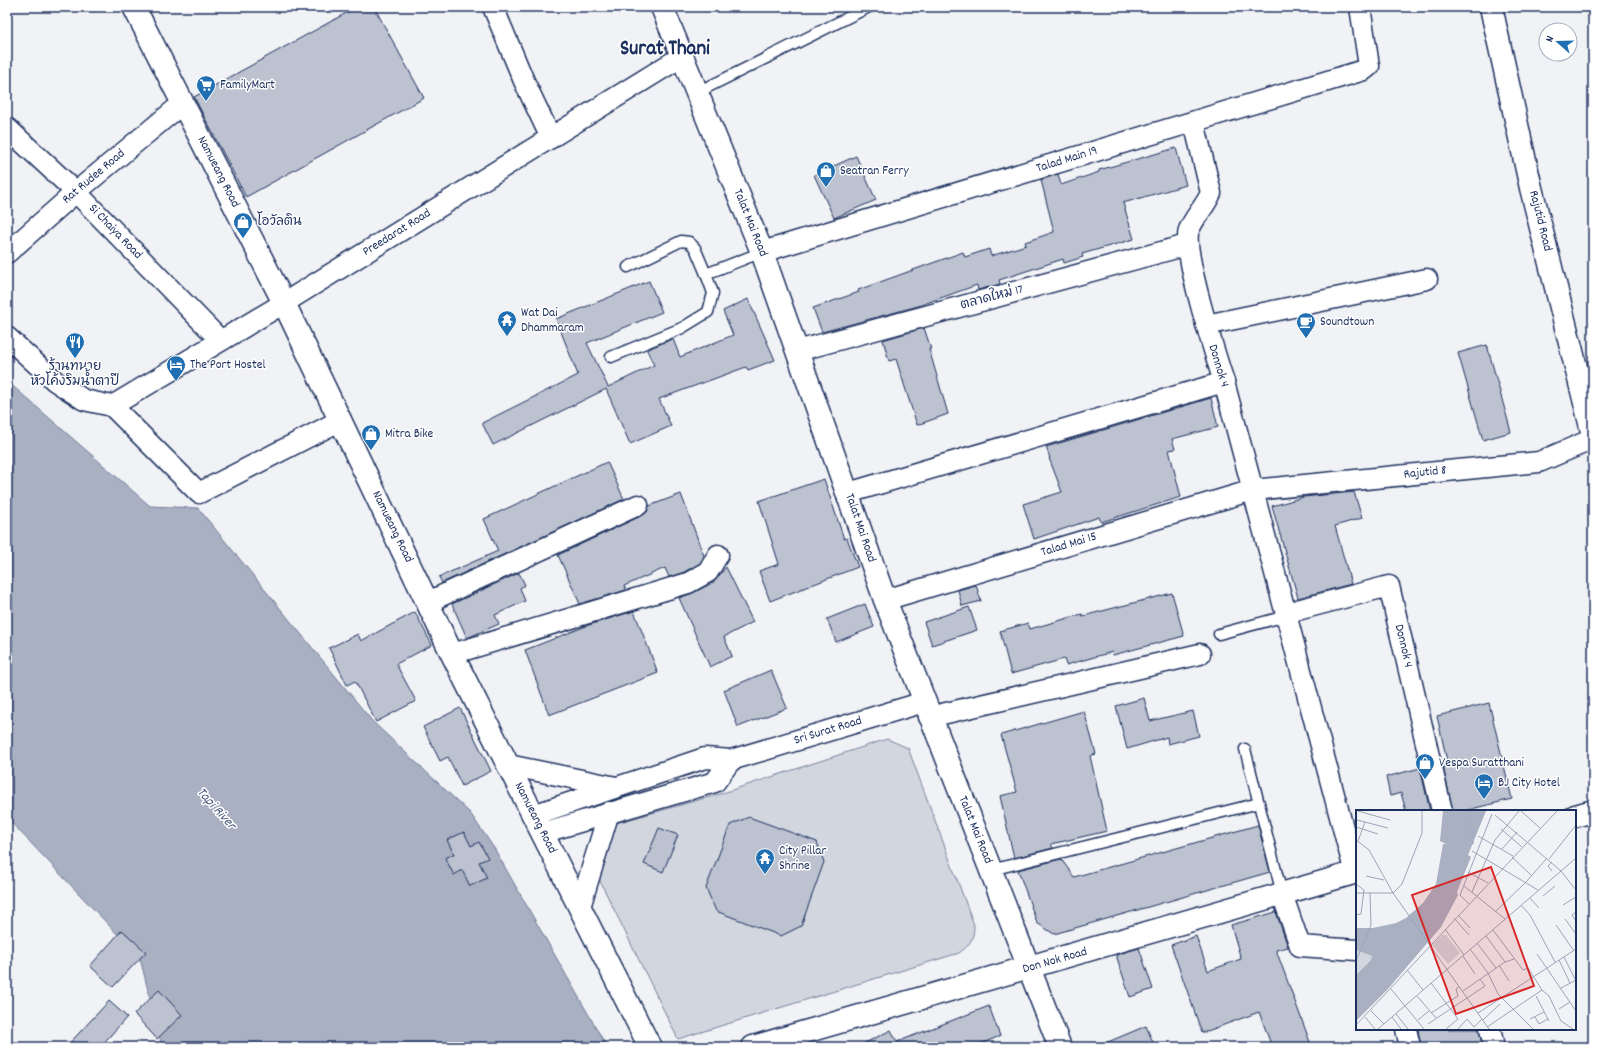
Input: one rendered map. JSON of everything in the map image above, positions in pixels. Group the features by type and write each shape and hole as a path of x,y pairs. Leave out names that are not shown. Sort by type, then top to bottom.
{"main road":[{"name":"Namueang Road","path":"134,7 284,303 452,654 650,1047"},
{"name":"Talat Mai Road","path":"662,7 681,57 762,252 885,600 1060,1047"},
{"name":"Rajutid Road","path":"1491,7 1531,188 1593,434"},
{"path":"1576,816 1593,811"},
{"name":"Don Nok Road","path":"762,1045 1356,872"}],"street":[{"path":"493,7 524,81 551,138"},
{"name":"Talad Main 19","path":"762,252 1364,70 1369,66 1360,7"},
{"name":"Preedarat Road","path":"112,406 284,303 681,57"},
{"name":"Rat Rudee Road","path":"7,253 76,192 183,103"},
{"name":"Donnok 4","path":"1194,122 1210,193 1207,203 1188,230 1187,245 1206,325 1224,382 1356,872"},
{"name":"Si Chaiya Road","path":"7,128 76,192 220,340"},
{"name":"ตลาดใหม่ 17","path":"797,351 1187,245"},
{"path":"1206,325 1427,279"},
{"path":"7,337 55,381 84,400 112,406 199,493 341,420"},
{"path":"848,493 1224,382"},
{"name":"Rajutid 8","path":"1253,490 1539,462 1593,439"},
{"name":"Talad Mai 15","path":"885,600 1253,490"},
{"path":"428,602 638,505"},
{"path":"452,654 688,583 708,572 718,555"},
{"name":"Donnok 4","path":"1286,614 1389,586 1442,810"},
{"name":"Sri Surat Road","path":"538,824 617,787 705,758 731,760 927,709 1200,654"},
{"path":"538,824 609,812 715,782 731,760"},
{"name":"Sri Surat Road","path":"508,765 617,787"},
{"path":"580,907 609,812"},
{"path":"1282,894 1300,946 1356,950"},
{"path":"1406,1030 1410,1047"},
{"path":"1490,1030 1494,1047"}],"lane":[{"path":"696,93 869,7"},
{"path":"610,358 682,328 708,312 713,293 695,248 689,242 681,241 628,267"},
{"path":"706,274 762,252"},
{"path":"1219,634 1286,614"},
{"path":"1245,749 1282,894"},
{"path":"991,870 1259,803"}],"shaded area":[{"path":"887,739 908,748 974,925 972,938 969,944 959,953 678,1039 596,873 613,824 720,794"}],"water":[{"name":"Tapi River","path":"7,381 150,506 198,508 373,722 470,813 494,848 607,1047 162,1047 140,958 7,818"}],"building":[{"path":"357,7 374,7 424,98 246,197 194,97"},
{"path":"1176,148 1186,185 1123,203 1134,239 1082,254 1083,257 1064,263 1063,259 999,280 1000,284 978,290 977,285 918,306 822,332 813,308 963,252 965,257 989,249 991,256 1026,245 1025,242 1054,232 1041,180 1058,174 1061,185 1099,172 1099,170"},
{"path":"856,156 876,200 834,218 814,175"},
{"path":"649,281 662,312 587,343 608,387 654,365 647,350 655,346 673,339 680,357 733,335 723,311 748,299 775,360 748,370 746,367 659,399 671,426 630,444 606,389 493,445 482,423 578,375 556,319"},
{"path":"924,328 948,414 917,425 896,359 889,361 883,340"},
{"path":"1487,345 1511,432 1483,440 1458,353"},
{"path":"1211,398 1218,427 1172,439 1175,449 1169,450 1181,497 1101,522 1099,517 1034,539 1023,504 1062,492 1046,447"},
{"path":"607,462 624,499 442,583 439,577 498,551 484,519"},
{"path":"824,479 844,539 847,538 858,567 770,601 759,571 779,564 759,501"},
{"path":"1354,492 1362,518 1335,526 1351,584 1298,598 1272,506 1304,497"},
{"path":"681,494 704,556 700,563 684,572 669,577 665,568 624,586 626,590 580,604 558,555 643,515 647,512 649,506"},
{"path":"726,567 753,622 724,637 732,656 710,667 679,598 693,593 714,582"},
{"path":"519,573 525,585 520,588 525,601 495,615 499,624 467,638 452,604"},
{"path":"976,585 981,601 962,606 958,590"},
{"path":"1172,593 1184,636 1113,655 1112,652 1066,665 1064,659 1011,674 1000,631 1028,623 1030,629 1082,614 1083,616"},
{"path":"865,604 874,627 836,642 827,619"},
{"path":"969,607 977,630 932,645 924,622"},
{"path":"634,611 658,673 549,715 525,650 589,625"},
{"path":"415,612 432,645 396,664 416,701 376,722 355,681 347,685 329,648 358,634 361,641"},
{"path":"771,670 787,708 738,727 724,690"},
{"path":"1144,698 1150,721 1193,711 1199,736 1168,744 1167,737 1127,749 1116,706"},
{"path":"1489,703 1512,799 1467,810 1453,810 1442,762 1447,761 1437,716"},
{"path":"460,708 491,771 462,786 448,757 440,761 423,727"},
{"path":"1084,711 1096,754 1090,756 1107,831 1051,844 1053,848 1014,858 1000,796 1017,792 1001,735"},
{"path":"1420,768 1430,810 1406,810 1401,793 1390,796 1386,777"},
{"name":"City Pillar Shrine","path":"749,817 817,842 824,862 801,926 781,936 716,911 706,888 730,825"},
{"path":"1258,825 1270,872 1054,934 1037,923 1018,870 1061,859 1074,877"},
{"path":"659,828 678,835 663,872 644,864"},
{"path":"464,832 471,846 479,842 488,858 479,862 487,878 470,886 462,870 454,875 445,858 454,854 447,840"},
{"path":"1276,912 1288,947 1276,950 1310,1042 1297,1047 1272,1047 1259,1012 1202,1033 1171,945 1196,936 1208,971 1241,959 1231,925"},
{"path":"122,930 146,952 113,987 90,966"},
{"path":"1139,948 1153,989 1130,997 1116,955"},
{"path":"159,990 182,1015 157,1039 134,1014"},
{"path":"109,1001 127,1017 100,1047 66,1047"},
{"path":"989,1006 1000,1036 973,1047 857,1047 891,1030 897,1042"},
{"path":"1146,1026 1155,1047 1096,1047"},
{"path":"1418,1030 1479,1030 1482,1047 1421,1047"}],"place":[{"name":"FamilyMart","path":"206,102"},
{"name":"Seatran Ferry","path":"826,188"},
{"name":"โอวัลติน","path":"243,239"},
{"name":"Wat Dai Dhammaram","path":"507,337"},
{"name":"Soundtown","path":"1306,339"},
{"name":"ร้านทนาย หัวโค้งริมน้ำตาปี","path":"75,359"},
{"name":"The Port Hostel","path":"176,382"},
{"name":"Mitra Bike","path":"371,451"},
{"name":"Vespa Suratthani","path":"1425,780"},
{"name":"BJ City Hotel","path":"1484,800"},
{"name":"City Pillar Shrine","path":"765,875"}],"district":[{"name":"Surat Thani","path":"665,50"}]}
